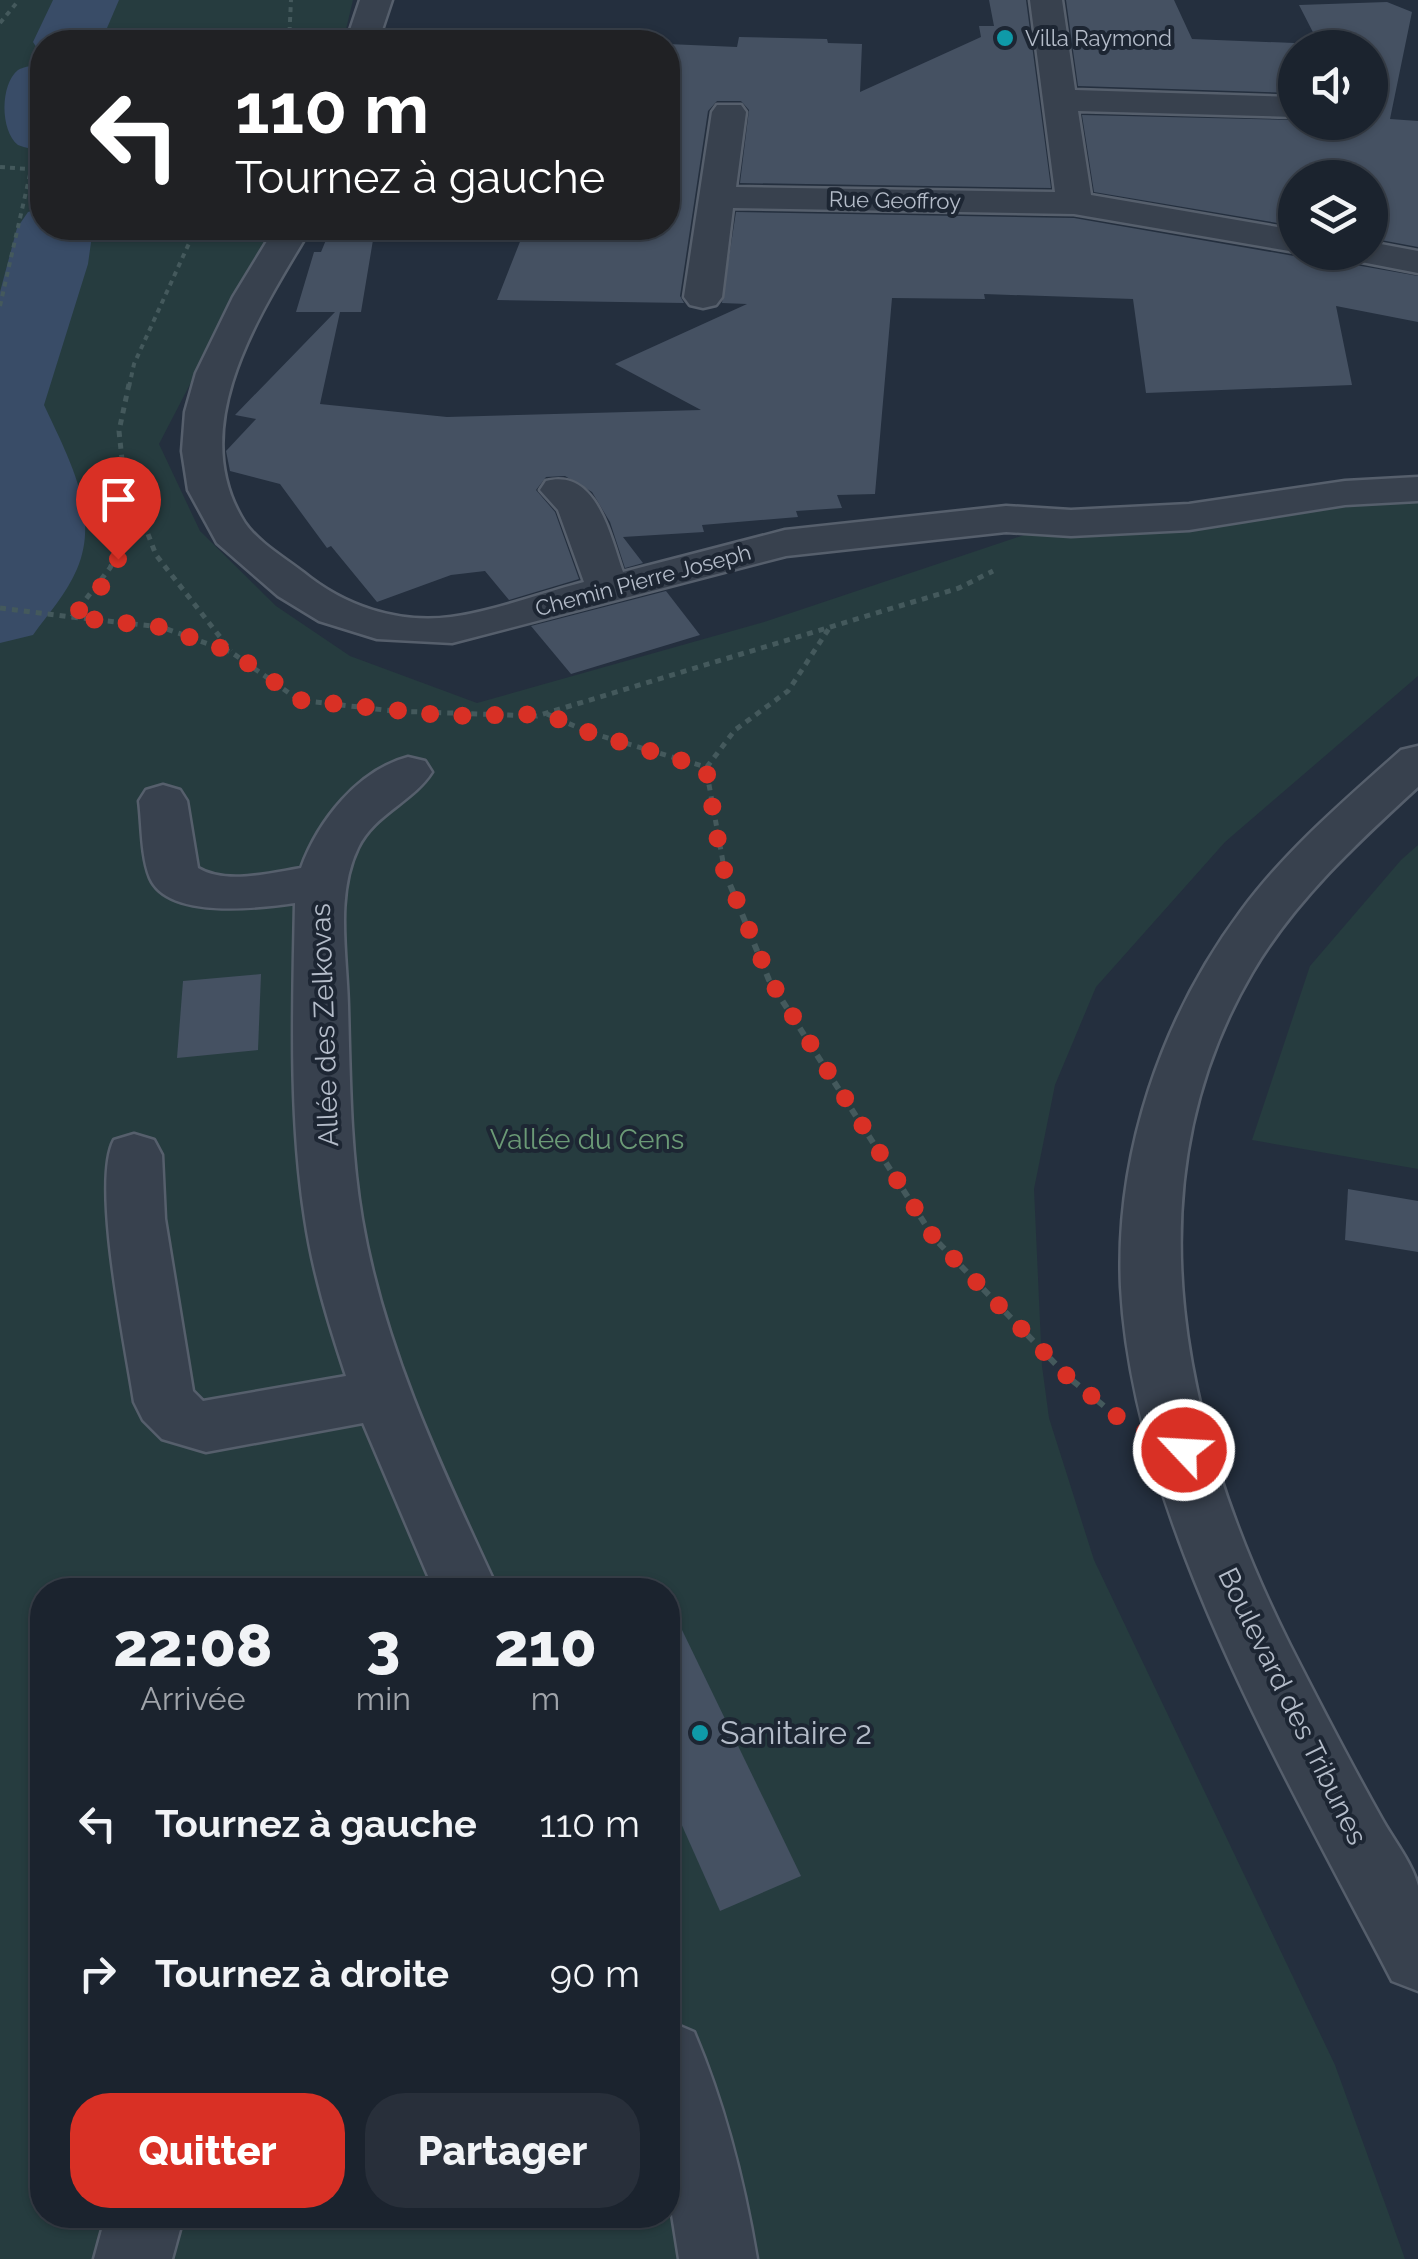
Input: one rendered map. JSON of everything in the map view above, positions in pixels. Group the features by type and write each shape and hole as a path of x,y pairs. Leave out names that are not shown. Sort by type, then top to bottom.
{"street":[{"path":"366,30 376,0"},
{"path":"1046,0 1074,204"},
{"path":"1060,100 1278,107"},
{"path":"703,297 729,112"},
{"name":"Rue Geoffroy","path":"717,197 1074,204 1278,238"},
{"name":"Chemin Pierre Joseph","path":"286,240 214,372 200,461 209,492 228,530 329,612 403,631 452,630 785,543 1006,520 1071,523 1189,517 1345,493 1418,488"},
{"path":"1388,256 1418,262"},
{"path":"561,490 577,504 608,590"},
{"name":"Boulevard des Tribunes","path":"1418,761 1357,816 1259,922 1194,1033 1170,1102 1156,1179 1151,1281 1155,1334 1184,1450 1234,1596 1418,1956"},
{"name":"Allée des Zelkovas","path":"408,772 373,794 341,827 320,883 322,1108 338,1248 380,1396 461,1578"},
{"path":"163,801 174,876 189,888 230,892 320,883"},
{"path":"134,1156 137,1219 164,1402 184,1420 206,1427 380,1396"},
{"path":"680,2097 706,2182 718,2259"},
{"path":"133,2259 141,2228"}],"path":[{"path":"0,24 18,0"},
{"path":"290,0 294,7 291,30"},
{"path":"0,168 30,170"},
{"path":"0,306 30,174"},
{"path":"72,617 98,592 118,559 137,510"},
{"path":"0,608 161,627 232,652 300,700 450,716 546,714 959,588 1022,556 1071,523"},
{"path":"831,626 788,691 735,730 706,768 722,865 770,980 934,1238 1068,1377 1124,1422 1184,1450"},
{"path":"546,714 588,732 706,768"}],"green space":[{"name":"Vallée du Cens","path":"0,0 353,0 346,30 30,30 30,240 265,240 159,444 200,531 276,606 350,656 477,703 764,622 1039,530 1167,527 1418,499 1418,676 1225,842 1096,987 1055,1085 1034,1189 1042,1366 1049,1418 1094,1560 1335,2065 1405,2259 0,2259"},
{"path":"1418,845 1418,1169 1252,1140 1310,966"}],"building":[{"path":"989,0 1026,0 1051,188 740,183 749,110 741,101 717,101 708,111 680,296 684,303 497,300 521,240 680,240 680,45 737,47 739,37 827,39 828,43 862,44 860,92 981,37 979,26 994,26"},
{"path":"1066,0 1174,0 1192,39 1278,42 1278,92 1078,86"},
{"path":"1387,2 1412,12 1390,119 1418,121 1418,247 1388,241 1388,160 1278,160 1278,223 1094,192 1082,115 1278,120 1278,140 1388,140 1388,30 1312,30 1299,5"},
{"path":"736,212 1074,218 1278,253 1278,270 1384,270 1418,276 1418,322 1336,306 1352,385 1146,393 1133,299 984,294 985,299 892,298 875,494 837,495 842,508 796,511 798,517 702,525 704,532 623,537 643,563 625,568 610,522 592,492 565,476 546,477 536,490 555,512 579,579 509,600 485,571 451,575 377,602 331,546 327,548 280,484 230,471 226,451 256,419 235,415 335,312 296,312 314,252 321,252 326,240 373,240 361,312 340,312 320,404 447,417 701,410 615,364 747,304 722,303"},
{"path":"666,591 700,635 571,674 531,626"},
{"path":"261,974 258,1050 177,1058 183,981"},
{"path":"1348,1189 1418,1201 1418,1252 1345,1240"},
{"name":"Sanitaire 2","path":"680,1626 801,1876 720,1911 680,1821"}],"waterway":[{"path":"72,30 86,0"},
{"path":"30,100 30,115"},
{"path":"0,615 31,569 41,528 28,465 2,405 49,264 53,240"}],"place":[{"name":"Villa Raymond","path":"1005,38"},
{"name":"Sanitaire 2","path":"700,1733"}],"route":[{"path":"118,559 98,592 72,617 161,627 232,652 300,700 450,716 546,714 588,732 706,768 722,865 770,980 934,1238 1068,1377 1124,1422 1184,1450"}]}
